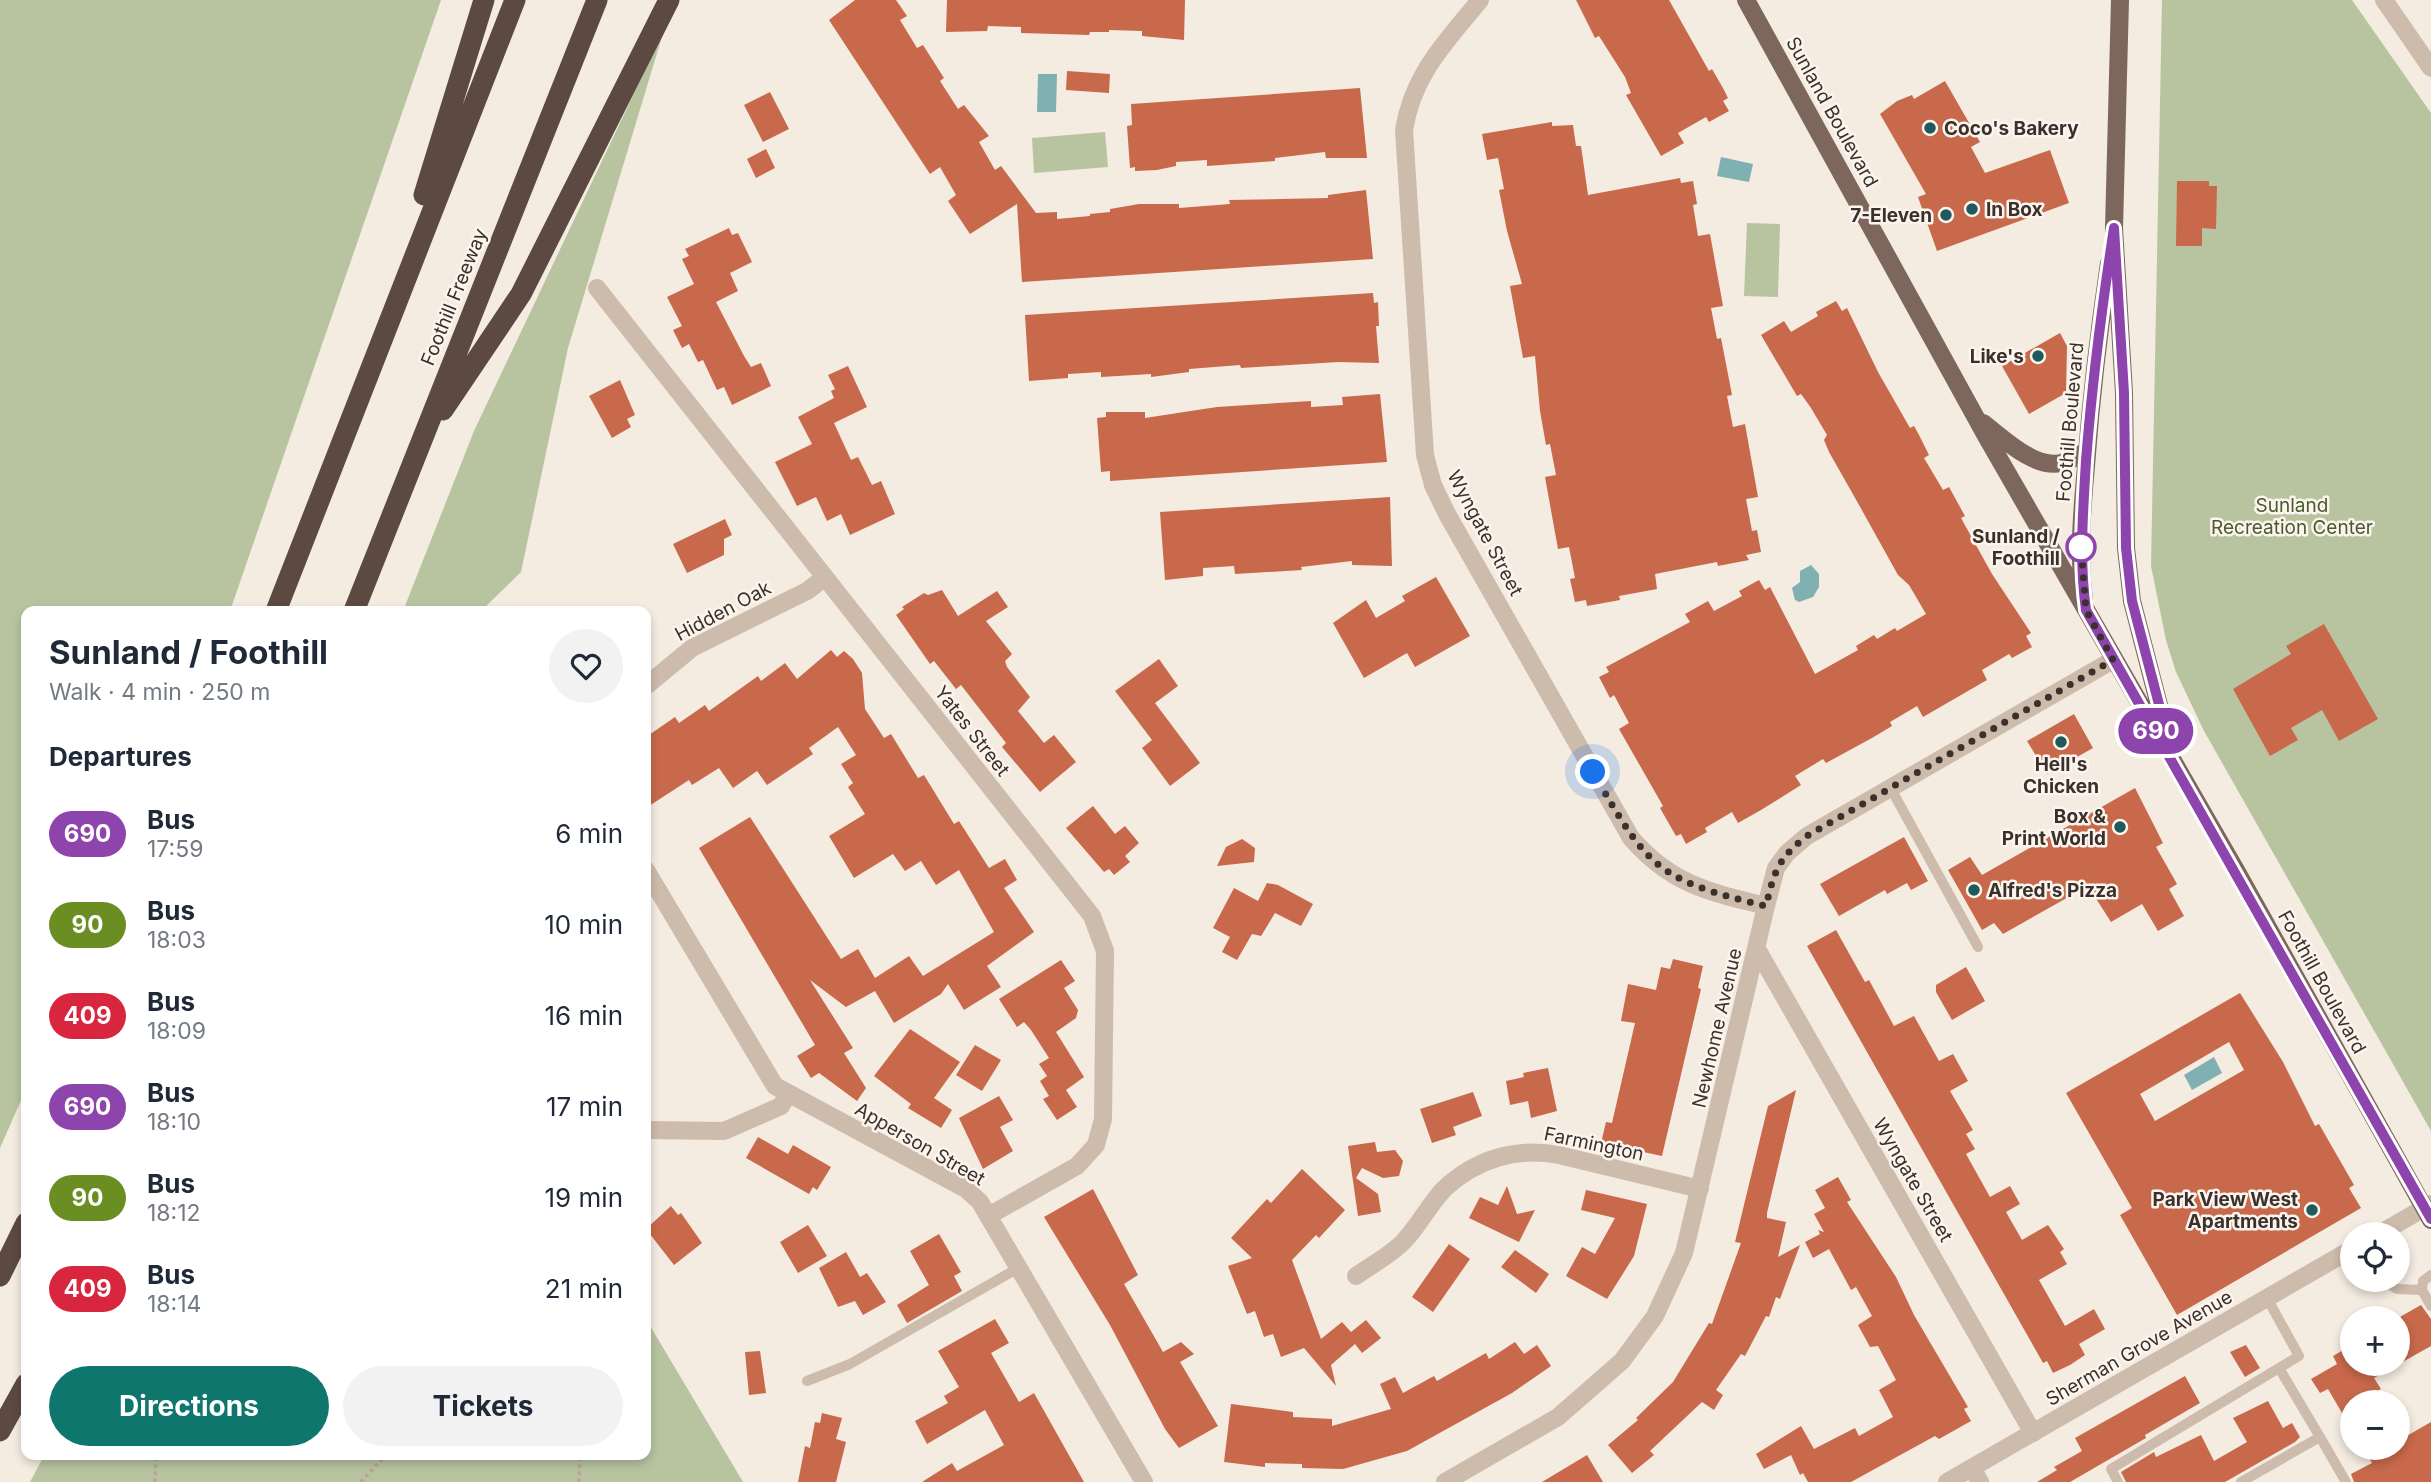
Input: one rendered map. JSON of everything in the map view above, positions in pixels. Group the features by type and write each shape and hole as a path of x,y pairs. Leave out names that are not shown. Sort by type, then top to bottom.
{"highway":[{"path":"352,417 448,124 484,0"},
{"path":"278,606 515,0"},
{"name":"Foothill Freeway","path":"356,606 597,0"},
{"path":"419,447 520,293 669,0"},
{"path":"0,1276 21,1233"},
{"path":"0,1430 21,1393"}],"main road":[{"name":"Sunland Boulevard","path":"1746,0 1975,416 2086,610"},
{"name":"Foothill Boulevard","path":"2120,0 2114,228 2124,393 2126,548 2132,601 2175,765"},
{"name":"Foothill Boulevard","path":"2114,228 2093,382 2087,451 2080,560 2086,610 2429,1210"},
{"path":"1975,416 2012,446 2045,461 2059,464 2087,451"}],"street":[{"name":"Wyngate Street","path":"1480,0 1422,74 1411,96 1404,130 1423,428 1430,475 1459,535 1631,838 1649,858 1678,880 1706,891 1766,906"},
{"path":"2384,0 2431,68"},
{"name":"Yates Street","path":"597,288 1092,916 1101,933 1105,951 1104,1119 1097,1145 1077,1166 990,1215"},
{"name":"Hidden Oak","path":"651,682 692,648 807,591 824,578"},
{"name":"Newhome Avenue","path":"1446,1482 1558,1417 1622,1361 1655,1316 1684,1253 1766,906 1776,868 1787,853 1807,836 2113,660"},
{"name":"Apperson Street","path":"651,878 771,1079 788,1094 966,1189 990,1215 1144,1482"},
{"name":"Wyngate Street","path":"1757,949 2033,1433"},
{"path":"651,1130 724,1131 781,1106 788,1094"},
{"name":"Farmington","path":"1356,1276 1403,1242 1444,1190 1462,1174 1490,1159 1510,1153 1542,1152 1559,1155 1700,1189"},
{"path":"2404,1222 2429,1210"},
{"name":"Sherman Grove Avenue","path":"1947,1482 1976,1475 2033,1433 2340,1257"}],"lane":[{"path":"1890,787 1979,947"},
{"path":"807,1381 850,1364 1020,1267"},
{"path":"2431,1275 2423,1281 2422,1290 2431,1306"},
{"path":"2410,1290 2422,1290"},
{"path":"2118,1482 2110,1469 2299,1356 2267,1298"},
{"path":"2279,1368 2346,1482"},
{"path":"2241,1482 2319,1437"}],"path":[{"path":"155,1482 156,1460"},
{"path":"361,1482 382,1460"},
{"path":"579,1482 580,1460"}],"green space":[{"path":"0,0 441,0 232,606 21,606 21,1100 0,1148"},
{"name":"Sunland Recreation Center","path":"2162,0 2352,0 2431,113 2431,1131 2204,731 2176,672 2166,640 2151,566"},
{"path":"664,30 568,348 521,572 486,606 405,606 474,431"},
{"path":"1105,132 1108,167 1034,173 1032,138"},
{"path":"1747,223 1780,224 1778,297 1744,296"},
{"path":"651,1327 743,1482 30,1482 42,1460 651,1460"}],"water":[{"path":"1038,74 1057,74 1056,112 1037,112"},
{"path":"1721,157 1753,164 1749,182 1717,176"},
{"path":"1811,565 1819,574 1819,587 1813,597 1799,602 1795,600 1792,588 1800,582 1800,571"},
{"path":"2214,1057 2222,1073 2192,1090 2184,1075"}],"building":[{"path":"855,0 896,0 907,16 900,20 917,48 923,45 944,78 940,81 958,109 964,105 989,136 979,142 995,170 1001,166 1036,213 1057,212 1057,219 1090,216 1139,204 1179,204 1179,208 1230,204 1229,200 1328,198 1328,195 1366,190 1373,259 1022,282 1017,204 970,234 948,201 956,195 940,167 930,174 829,20"},
{"path":"947,0 1185,0 1184,40 1142,36 1142,31 1109,30 1090,32 1089,35 1021,33 1021,27 988,26 987,31 946,32"},
{"path":"1576,0 1669,0 1709,71 1712,69 1723,88 1728,98 1723,101 1729,111 1709,122 1706,117 1678,133 1684,143 1661,156 1626,95 1631,93 1625,77 1599,36 1595,38"},
{"path":"1067,71 1110,74 1109,93 1066,90"},
{"path":"1945,81 1980,142 1971,147 1985,173 2050,150 2069,203 1937,251 1918,197 1926,194 1880,114 1897,101 1912,95 1914,99"},
{"path":"1360,88 1367,158 1326,158 1325,152 1275,158 1275,161 1207,166 1207,160 1176,162 1176,166 1157,170 1135,171 1135,167 1130,168 1127,126 1132,125 1131,104"},
{"path":"770,92 789,129 763,142 744,105"},
{"path":"1552,122 1552,126 1573,125 1576,146 1581,146 1588,195 1680,178 1681,183 1693,181 1697,204 1693,205 1698,236 1710,234 1723,306 1711,308 1717,339 1721,338 1732,395 1727,396 1733,427 1745,424 1758,497 1746,499 1752,531 1757,530 1761,552 1746,555 1749,560 1718,566 1717,562 1655,574 1657,589 1619,596 1620,600 1587,606 1586,600 1575,602 1570,579 1575,578 1569,547 1558,549 1545,477 1556,475 1550,444 1546,445 1540,411 1535,356 1523,358 1510,286 1522,284 1499,190 1504,189 1498,158 1487,160 1482,134"},
{"path":"766,149 775,168 756,178 747,159"},
{"path":"2177,181 2209,181 2209,186 2217,186 2216,229 2202,228 2202,246 2176,246"},
{"path":"729,228 732,235 738,233 752,262 730,273 738,291 716,302 751,367 761,363 771,386 732,405 724,387 717,390 703,360 698,362 689,344 682,348 673,330 682,326 667,297 694,284 682,259 689,256 685,249"},
{"path":"1373,293 1374,303 1378,302 1379,326 1376,326 1379,363 1338,362 1241,368 1240,365 1189,369 1189,372 1151,377 1151,374 1101,377 1101,372 1068,374 1068,378 1029,381 1025,315"},
{"path":"1836,301 1842,311 1847,308 1878,372 1910,428 1914,426 1929,455 1924,458 1943,490 1949,487 1965,516 1961,518 1992,574 2031,633 2026,636 2032,647 2012,658 2009,654 1982,670 1987,680 1923,717 1917,706 1890,722 1892,726 1872,738 1826,763 1823,759 1795,776 1801,785 1761,810 1738,823 1732,812 1705,828 1707,832 1686,844 1681,834 1676,836 1660,808 1663,806 1619,729 1629,723 1614,695 1610,698 1599,677 1609,672 1606,667 1690,622 1685,614 1708,601 1714,611 1742,596 1739,591 1759,580 1765,590 1770,587 1815,674 1858,650 1856,646 1874,635 1877,639 1895,628 1897,631 1926,614 1909,585 1898,575 1829,452 1824,440 1827,435 1801,394 1797,396 1761,335 1784,321 1791,332 1818,316 1816,312"},
{"path":"2060,333 2067,346 2066,393 2029,414 2002,366"},
{"path":"848,366 867,407 834,423 851,460 858,457 872,485 881,481 895,514 850,535 841,514 827,521 816,497 797,506 775,462 812,444 798,417 834,398 831,391 835,389 828,375"},
{"path":"620,380 635,415 627,419 631,427 612,438 589,396"},
{"path":"1380,394 1387,462 1110,481 1110,471 1101,472 1097,418 1106,417 1106,412 1145,412 1145,418 1217,407 1311,401 1311,407 1343,405 1342,397"},
{"path":"1390,497 1392,566 1352,565 1352,561 1301,567 1302,570 1235,574 1234,566 1203,568 1203,576 1165,580 1160,512"},
{"path":"725,519 732,535 724,539 724,555 687,573 673,544"},
{"path":"1436,577 1470,636 1415,667 1407,653 1364,678 1333,623 1366,600 1376,618 1405,601 1402,596"},
{"path":"942,590 958,616 997,591 1008,607 986,621 1012,654 1005,661 1007,667 1030,697 1018,711 1044,743 1054,735 1076,762 1040,792 1002,747 1006,743 961,685 956,689 934,661 930,664 896,615 904,609 902,607 924,593 928,595"},
{"path":"2324,624 2378,719 2339,741 2322,710 2291,728 2298,740 2270,756 2233,689 2291,654 2286,646"},
{"path":"831,650 837,657 844,651 853,659 862,673 865,709 884,738 891,734 918,778 924,775 954,824 959,821 989,868 1005,859 1017,880 1004,888 1034,932 987,966 1001,987 964,1010 948,984 941,994 894,1023 875,991 846,1007 810,980 853,1048 844,1053 866,1088 857,1101 819,1073 811,1078 797,1056 815,1045 699,848 750,817 841,959 858,949 875,978 909,956 923,976 994,932 959,870 936,885 921,861 905,871 893,854 854,878 829,836 865,814 848,787 853,783 841,764 856,755 838,727 809,748 813,754 767,785 757,771 733,788 719,768 692,785 689,780 651,805 651,734 675,717 679,723 705,705 709,711 758,676 761,681 785,663 797,679"},
{"path":"1159,659 1178,686 1155,703 1200,763 1170,786 1142,748 1152,740 1115,691"},
{"path":"2074,714 2093,748 2047,774 2027,741"},
{"path":"2135,788 2163,843 2156,847 2177,884 2169,889 2184,916 2158,931 2142,904 2111,922 2088,886 2003,934 1994,923 1982,930 1948,870 1970,857 1982,875"},
{"path":"1093,806 1115,834 1125,826 1139,843 1125,856 1130,862 1114,875 1109,869 1104,872 1066,828"},
{"path":"1904,837 1928,881 1911,890 1907,883 1887,894 1885,890 1839,916 1820,884"},
{"path":"1242,839 1255,848 1254,862 1217,866 1226,847"},
{"path":"1267,883 1278,885 1313,904 1301,926 1275,913 1261,936 1252,934 1237,960 1222,952 1230,937 1213,928 1234,888 1258,901"},
{"path":"1836,930 1865,982 1869,980 1894,1026 1914,1016 1939,1061 1953,1054 1968,1081 1950,1091 1973,1130 1966,1134 1975,1149 1966,1154 1990,1197 2010,1186 2020,1204 2006,1212 2022,1240 2048,1225 2064,1249 2060,1252 2067,1264 2039,1280 2065,1326 2094,1309 2105,1329 2079,1344 2085,1355 2070,1365 2053,1373 2047,1361 2043,1363 1807,946"},
{"path":"1673,959 1703,966 1698,988 1701,989 1662,1156 1601,1143 1606,1122 1612,1123 1635,1023 1621,1021 1628,984 1656,990 1661,967 1670,969"},
{"path":"1061,960 1075,981 1064,988 1078,1010 1076,1018 1056,1032 1084,1077 1066,1090 1077,1107 1057,1120 1043,1099 1049,1096 1040,1081 1047,1076 1039,1064 1049,1058 1024,1022 1017,1027 999,999"},
{"path":"1966,967 1985,1001 1952,1020 1936,992 1936,985"},
{"path":"2240,993 2283,1062 2315,1126 2319,1124 2354,1185 2349,1188 2361,1208 2177,1315 2120,1215 2132,1208 2066,1093","holes":["2229,1042 2244,1070 2155,1121 2140,1094"]},
{"path":"910,1029 960,1062 934,1098 952,1110 941,1128 908,1108 911,1104 874,1076"},
{"path":"975,1045 1001,1060 982,1091 956,1075"},
{"path":"1548,1068 1557,1111 1531,1118 1528,1101 1510,1105 1506,1081 1524,1077 1523,1073"},
{"path":"1796,1090 1767,1213 1767,1218 1786,1222 1778,1257 1800,1245 1780,1299 1776,1297 1769,1317 1766,1316 1745,1356 1741,1354 1716,1390 1723,1395 1714,1410 1702,1402 1650,1451 1654,1455 1632,1473 1608,1445 1638,1420 1636,1418 1673,1382 1709,1323 1712,1324 1741,1243 1735,1242 1768,1106"},
{"path":"1473,1092 1482,1116 1453,1127 1456,1135 1432,1143 1420,1109"},
{"path":"999,1096 1013,1120 1000,1127 1013,1151 983,1169 959,1118"},
{"path":"758,1137 788,1154 793,1145 831,1167 817,1190 813,1187 809,1194 746,1158"},
{"path":"1375,1142 1377,1152 1395,1150 1403,1161 1399,1176 1383,1178 1362,1168 1356,1178 1378,1194 1381,1212 1358,1216 1348,1146"},
{"path":"1302,1169 1345,1210 1319,1238 1316,1235 1292,1260 1321,1339 1342,1322 1351,1332 1366,1320 1381,1338 1362,1353 1355,1344 1331,1365 1336,1386 1304,1348 1281,1357 1273,1334 1264,1337 1255,1311 1247,1314 1228,1266 1252,1258 1231,1238 1267,1199 1271,1203"},
{"path":"1838,1177 1851,1200 1847,1202 1896,1277 1914,1315 1968,1407 1964,1409 1971,1421 1939,1439 1935,1436 1851,1482 1808,1482 1803,1473 1800,1475 1791,1455 1764,1469 1756,1454 1801,1426 1814,1449 1855,1428 1859,1436 1893,1417 1879,1390 1896,1380 1878,1346 1870,1347 1858,1325 1872,1316 1856,1287 1851,1290 1829,1249 1813,1258 1805,1242 1820,1234 1818,1230 1824,1232 1814,1214 1825,1208 1815,1190"},
{"path":"1507,1186 1517,1214 1535,1210 1519,1242 1469,1218 1480,1197 1498,1205"},
{"path":"1093,1189 1138,1275 1124,1284 1163,1352 1181,1342 1194,1354 1180,1362 1218,1426 1179,1448 1165,1429 1110,1325 1044,1217"},
{"path":"1586,1190 1647,1204 1634,1256 1607,1299 1566,1276 1582,1247 1595,1254 1615,1218 1581,1210"},
{"path":"671,1206 678,1215 681,1213 702,1243 674,1265 651,1235 651,1224"},
{"path":"808,1225 827,1256 798,1273 780,1242"},
{"path":"939,1234 961,1272 954,1276 962,1291 907,1323 897,1305 929,1285 910,1251"},
{"path":"1449,1244 1470,1259 1433,1312 1412,1297"},
{"path":"1515,1250 1549,1274 1536,1293 1501,1267"},
{"path":"846,1252 860,1277 867,1273 886,1302 863,1315 855,1301 838,1307 819,1268"},
{"path":"2421,1305 2431,1319 2431,1346 2410,1358 2410,1311"},
{"path":"995,1319 1009,1343 991,1353 1019,1402 1034,1393 1084,1482 922,1482 952,1463 957,1471 1004,1445 985,1410 927,1444 915,1421 948,1403 944,1396 959,1387 938,1351"},
{"path":"1515,1342 1524,1354 1537,1345 1551,1366 1512,1393 1407,1451 1343,1469 1302,1468 1302,1464 1265,1463 1265,1467 1224,1462 1231,1404 1293,1412 1293,1417 1332,1419 1332,1426 1391,1409 1380,1384 1395,1377 1403,1393 1434,1376 1437,1381 1486,1353 1489,1359"},
{"path":"2246,1345 2260,1368 2245,1377 2230,1352"},
{"path":"760,1351 766,1393 749,1395 745,1352"},
{"path":"2340,1352 2340,1376 2378,1376 2374,1378 2381,1389 2340,1390 2340,1410 2328,1389 2320,1393 2311,1379 2337,1364 2333,1356"},
{"path":"2185,1376 2200,1403 2070,1482 2037,1482 2057,1470 2054,1467 2082,1451 2075,1438"},
{"path":"2268,1401 2283,1428 2292,1423 2300,1437 2295,1442 2225,1482 2126,1482 2121,1472 2154,1452 2156,1457 2201,1435 2214,1461 2247,1442 2233,1418"},
{"path":"822,1413 842,1418 836,1439 846,1442 836,1482 798,1482 805,1446 810,1448 815,1422 820,1423"},
{"path":"2431,1422 2431,1482 2354,1482 2351,1474 2372,1463 2370,1460 2410,1460 2410,1434"},
{"path":"1587,1455 1603,1482 1542,1482"}],"bus line":[{"name":"690","path":"2168,739 2132,601 2126,548 2124,393 2114,228 2093,382 2082,517 2080,571 2086,610 2431,1219"}],"place":[{"name":"Coco's Bakery","path":"1930,128"},
{"name":"In Box","path":"1972,209"},
{"name":"7-Eleven","path":"1946,215"},
{"name":"Like's","path":"2038,356"},
{"name":"Sunland / Foothill","path":"2081,547"},
{"name":"Hell's Chicken","path":"2061,742"},
{"name":"Box & Print World","path":"2120,827"},
{"name":"Alfred's Pizza","path":"1974,890"},
{"name":"Park View West Apartments","path":"2312,1210"}],"route":[{"path":"1593,772 1631,838 1668,874 1706,891 1766,906 1780,861 1807,836 2113,660 2086,610 2080,571 2081,547"}]}
